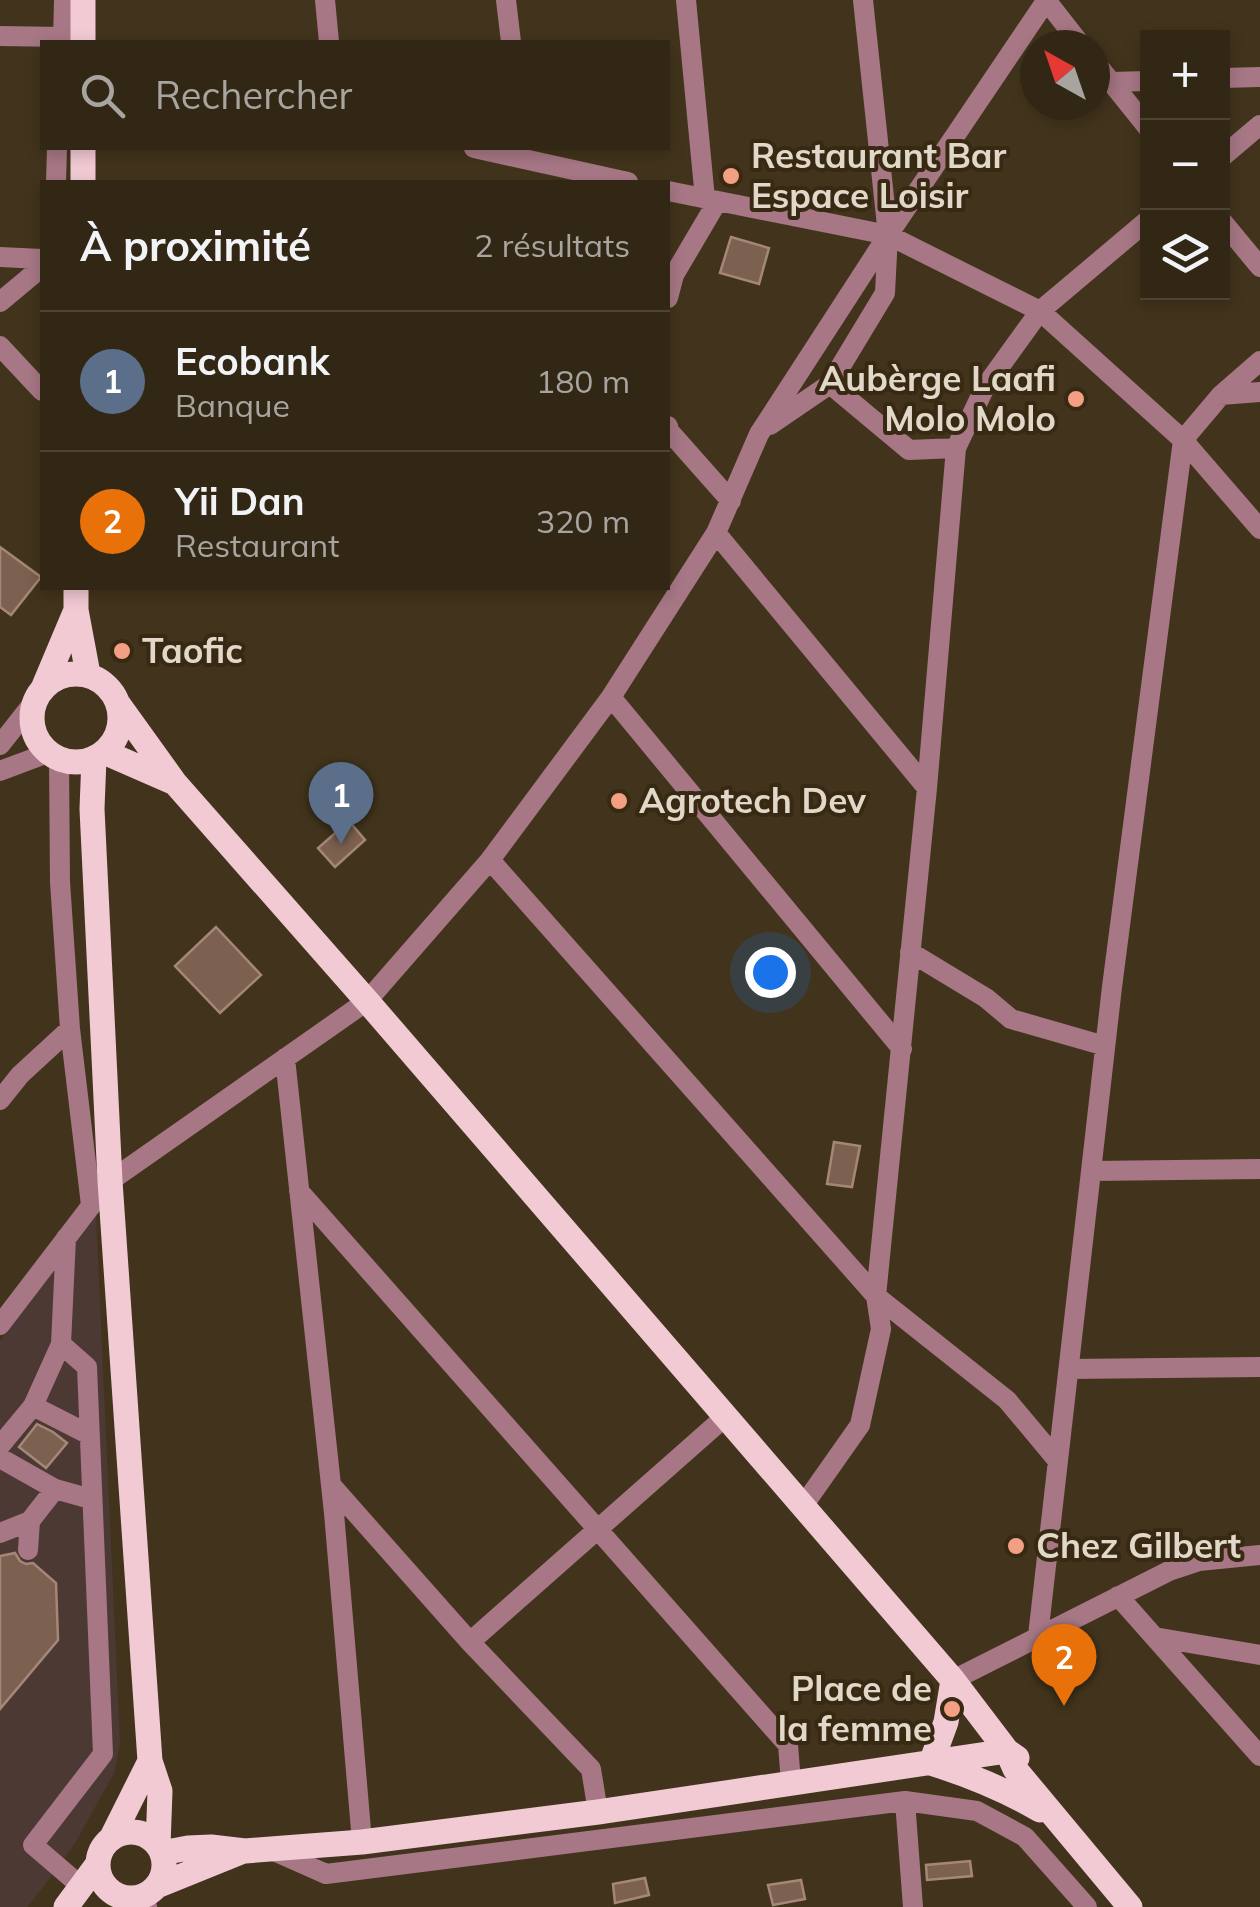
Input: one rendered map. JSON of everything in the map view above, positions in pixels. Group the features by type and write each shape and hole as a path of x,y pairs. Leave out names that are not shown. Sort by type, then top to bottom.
{"main road":[{"path":"71,40 84,0"},
{"path":"84,150 84,180"},
{"path":"76,599 88,674"},
{"path":"76,599 30,716 39,744 54,756 92,809"},
{"path":"39,694 57,677 72,673 88,674 112,691 175,783 953,1680 1007,1750 1015,1769 1130,1907"},
{"path":"54,756 77,762 99,755 113,743 118,731 119,705"},
{"path":"99,755 175,783"},
{"path":"99,755 92,809 110,1182 150,1761 160,1791 164,1870 136,1899"},
{"path":"930,1763 946,1722 953,1680"},
{"path":"160,1850 257,1850 362,1842 598,1812 1007,1750 1024,1762 1150,1907"},
{"path":"150,1761 99,1855 98,1874 108,1890 136,1899 257,1850"},
{"path":"930,1763 1016,1796 1068,1832"},
{"path":"111,1839 136,1832 152,1840 160,1850"},
{"path":"74,1897 98,1865"}],"street":[{"path":"64,0 71,40"},
{"path":"325,0 329,40"},
{"path":"506,0 511,40"},
{"path":"670,290 711,201 686,0"},
{"path":"758,434 830,384 885,293 888,235 864,0"},
{"path":"0,1325 110,1182 368,1001 490,860 611,697 716,532 758,434 1046,1 1069,30"},
{"path":"0,36 57,40"},
{"path":"1230,78 1260,77"},
{"path":"1111,82 1140,81"},
{"path":"1111,82 1142,120"},
{"path":"1230,150 1260,125"},
{"path":"56,180 57,150"},
{"path":"493,150 522,153 621,180"},
{"path":"670,191 888,235 1040,311 1184,440 1260,529"},
{"path":"803,1506 860,1425 881,1329 876,1296 956,448 985,388 1040,311 1140,227"},
{"path":"1230,230 1260,267"},
{"path":"0,257 40,259"},
{"path":"0,302 40,269"},
{"path":"0,346 40,389"},
{"path":"1038,1636 1106,1046 1184,440 1221,396 1260,361"},
{"path":"830,384 909,450 956,448"},
{"path":"1221,396 1260,392"},
{"path":"670,433 731,501"},
{"path":"716,532 926,788"},
{"path":"0,745 39,694"},
{"path":"611,697 902,1049"},
{"path":"0,771 54,756 70,1029 92,1206"},
{"path":"490,860 876,1296 1007,1400 1058,1462"},
{"path":"60,882 97,877"},
{"path":"910,952 986,998 1011,1019 1106,1046"},
{"path":"0,1100 20,1074 70,1029"},
{"path":"285,1058 331,1485 362,1842"},
{"path":"1091,1171 1260,1169"},
{"path":"299,1191 788,1745 790,1782"},
{"path":"0,1446 33,1406 61,1344 66,1238"},
{"path":"61,1344 86,1367 103,1754 34,1844 74,1897"},
{"path":"1069,1369 1260,1367"},
{"path":"33,1406 88,1434"},
{"path":"470,1642 726,1416"},
{"path":"0,1458 55,1489 90,1499"},
{"path":"331,1485 470,1642 590,1769 598,1812"},
{"path":"0,1534 30,1521 55,1489"},
{"path":"28,1550 30,1521"},
{"path":"953,1680 1169,1572 1199,1562 1260,1555"},
{"path":"1118,1596 1260,1756"},
{"path":"1154,1637 1260,1655"},
{"path":"906,1801 913,1907"},
{"path":"257,1850 326,1874 906,1801 977,1811 1025,1837 1087,1907"}],"shaded area":[{"path":"96,1215 120,1744 114,1773 75,1843 44,1886 27,1907 0,1907 0,1341"}],"building":[{"path":"731,237 769,248 759,284 720,273"},
{"path":"0,547 40,578 11,615 0,607"},
{"path":"349,821 365,840 335,867 318,848"},
{"path":"216,927 261,975 220,1013 175,966"},
{"path":"834,1142 860,1146 852,1187 827,1184"},
{"path":"37,1424 67,1443 46,1468 19,1447"},
{"path":"15,1553 20,1561 33,1563 56,1583 58,1640 0,1709 0,1556"},
{"path":"970,1861 972,1876 927,1880 926,1865"},
{"path":"645,1878 649,1895 615,1903 613,1884"},
{"path":"801,1880 805,1899 773,1905 768,1885"}],"place":[{"name":"Restaurant Bar Espace Loisir","path":"731,176"},
{"name":"Aubèrge Laafi Molo Molo","path":"1076,399"},
{"name":"Taofic","path":"122,651"},
{"name":"Agrotech Dev","path":"619,801"},
{"name":"Ecobank","path":"341,844"},
{"name":"Chez Gilbert","path":"1016,1546"},
{"name":"Yii Dan","path":"1064,1706"},
{"name":"Place de la femme","path":"952,1709"}]}
